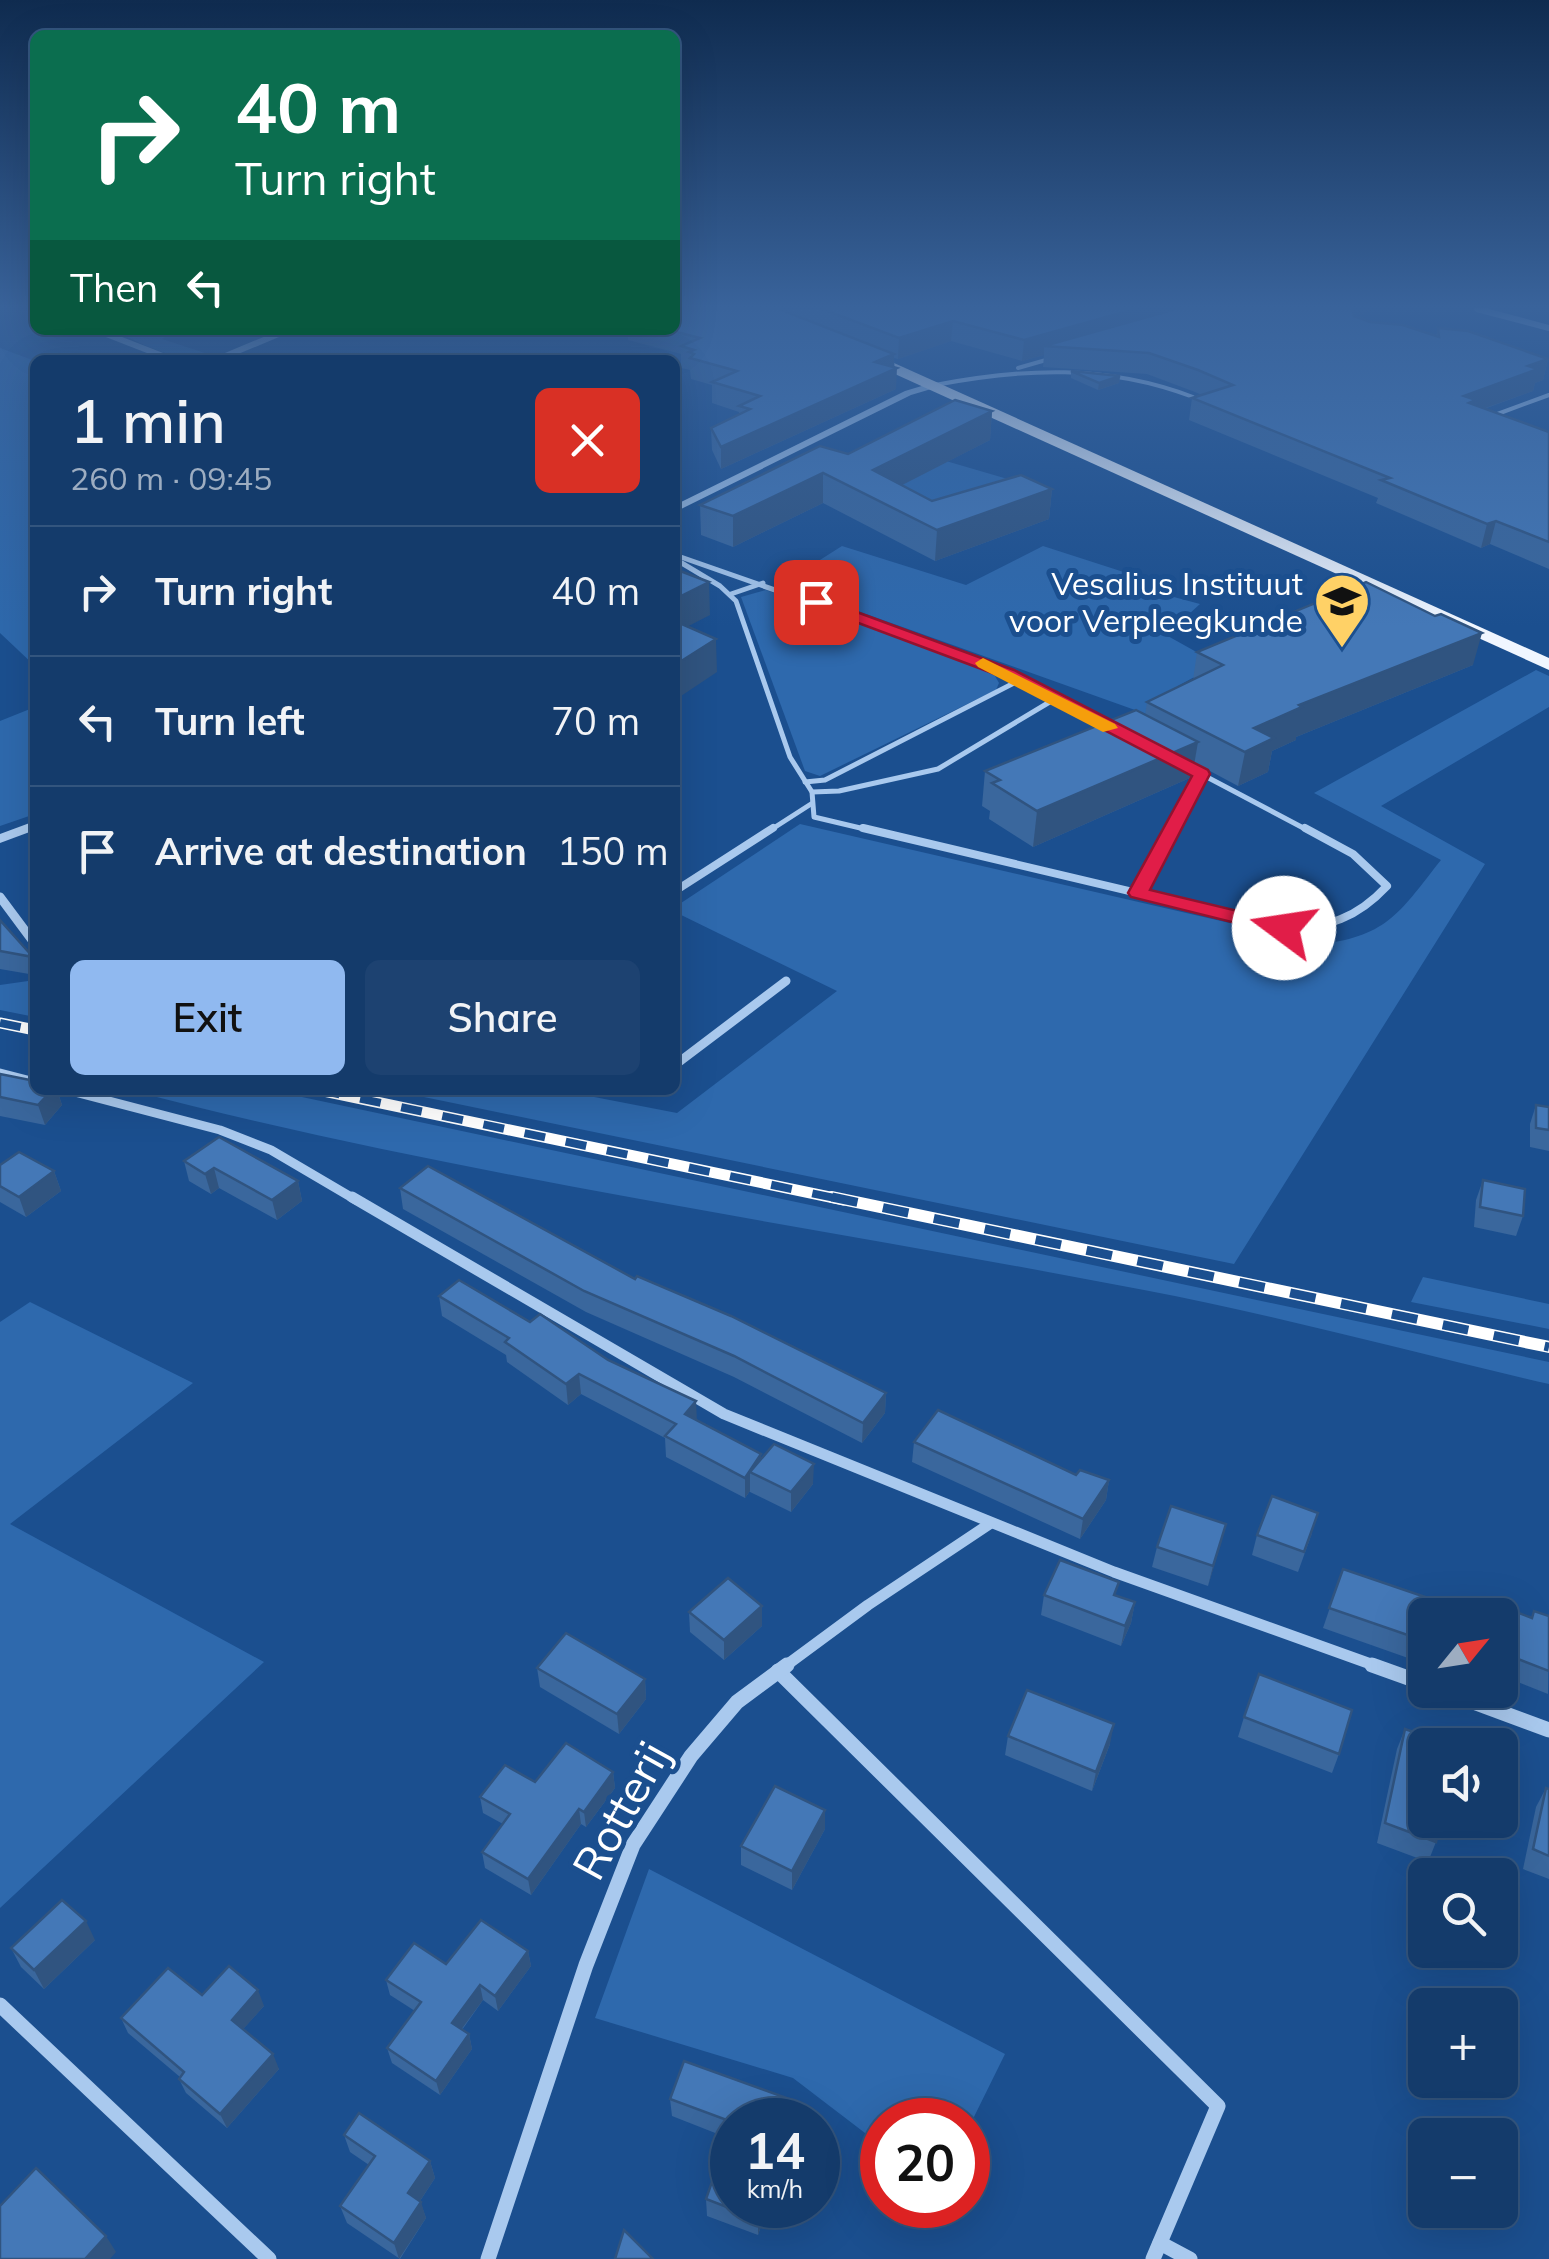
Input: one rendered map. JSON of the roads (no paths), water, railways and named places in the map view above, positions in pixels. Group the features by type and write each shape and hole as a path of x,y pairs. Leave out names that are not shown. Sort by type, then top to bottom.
{"main road":[{"path":"1000,414 1549,665"}],"street":[{"path":"680,506 865,414"},
{"path":"0,839 30,827"},
{"path":"0,897 30,925"},
{"path":"680,1061 786,981"},
{"path":"0,1073 30,1081"},
{"path":"86,1095 220,1130 271,1150 724,1414 877,1480 1408,1678"},
{"name":"Rotterij","path":"488,2259 586,1965 633,1845 710,1730 737,1702 868,1604 992,1523"},
{"path":"778,1671 1218,2106 1156,2251 1190,2259"},
{"path":"1490,1708 1549,1730"},
{"path":"0,2005 270,2259"}],"lane":[{"path":"1483,420 1498,414"},
{"path":"680,558 763,583 980,662 1122,734"},
{"path":"680,560 731,594 778,726 812,792 814,816 832,824 1284,928 1323,928 1356,918 1387,886 1353,854 1172,759"},
{"path":"731,594 763,583"},
{"path":"804,779 825,780 1018,681"},
{"path":"812,792 839,791 938,769 1053,700"},
{"path":"1138,893 1202,774"},
{"path":"680,887 811,804"}],"railway":[{"path":"0,1023 30,1029"},
{"path":"343,1095 844,1200"},
{"path":"832,1197 1549,1347"}],"place":[{"name":"Vesalius Instituut voor Verpleegkunde","path":"1342,650"}]}
